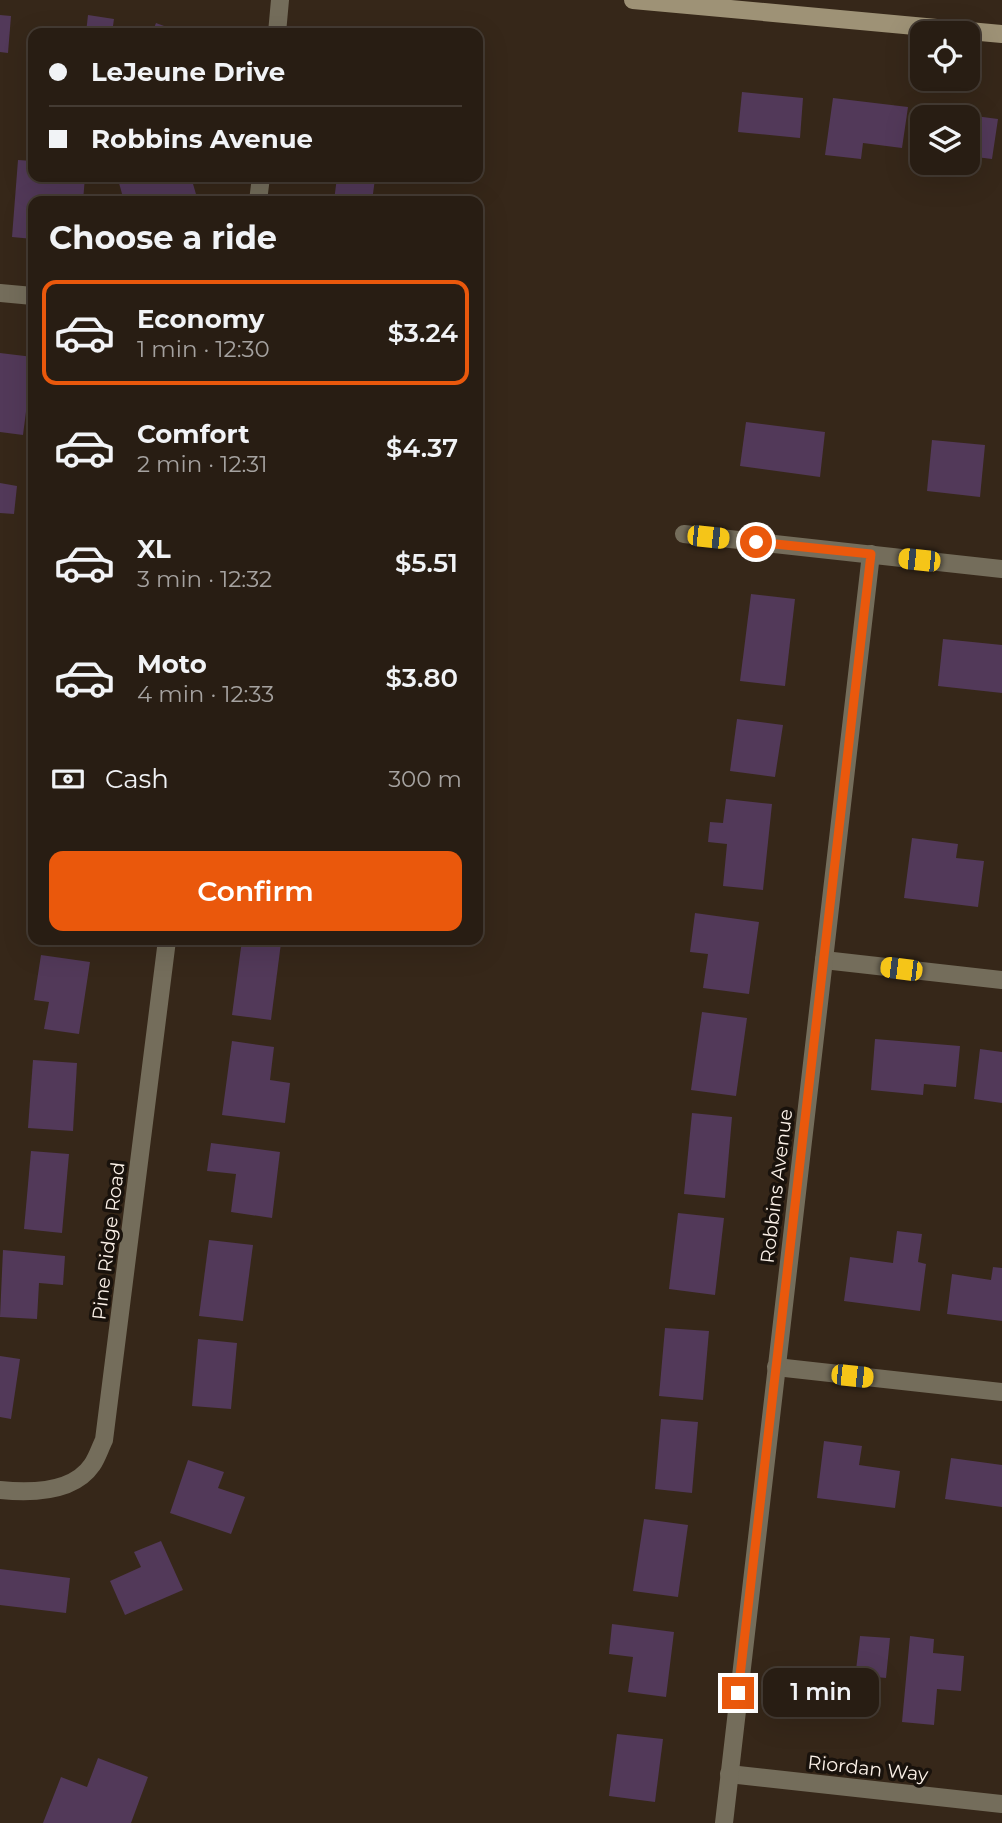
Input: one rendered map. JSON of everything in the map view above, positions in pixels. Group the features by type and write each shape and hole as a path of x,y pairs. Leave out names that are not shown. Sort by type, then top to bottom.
{"street":[{"path":"277,28 280,0"},
{"path":"633,0 1002,34"},
{"path":"0,293 28,296"},
{"path":"684,534 1002,569"},
{"name":"Robbins Avenue","path":"724,1823 871,554"},
{"name":"Pine Ridge Road","path":"0,1490 20,1492 67,1486 91,1467 104,1440 166,945"},
{"path":"824,960 1002,980"},
{"path":"776,1367 1002,1392"},
{"name":"Riordan Way","path":"729,1774 1002,1804"}],"building":[{"path":"0,15 11,16 8,53 0,52"},
{"path":"88,15 114,19 113,28 87,28"},
{"path":"156,23 170,28 154,28"},
{"path":"742,92 803,98 800,138 738,132"},
{"path":"833,98 908,107 902,148 863,143 861,159 825,155"},
{"path":"980,117 998,119 992,159 980,158"},
{"path":"18,160 28,161 28,182 85,182 83,196 28,196 28,239 12,237"},
{"path":"192,182 197,196 123,196 119,183"},
{"path":"336,182 375,182 373,196 335,196"},
{"path":"0,353 28,356 28,396 23,435 0,432"},
{"path":"746,422 825,432 820,477 740,466"},
{"path":"932,440 985,445 980,497 927,491"},
{"path":"0,483 17,486 14,514 0,513"},
{"path":"751,594 795,599 785,686 740,681"},
{"path":"943,639 1002,645 1002,693 938,686"},
{"path":"737,719 783,725 775,777 730,771"},
{"path":"726,799 772,804 763,890 723,886 727,844 708,842 710,822 723,823"},
{"path":"912,838 958,844 956,858 984,861 978,907 904,898"},
{"path":"695,913 759,922 749,994 703,988 708,954 690,952"},
{"path":"241,945 281,945 271,1020 232,1015"},
{"path":"41,955 90,962 79,1034 44,1029 49,1002 34,1000"},
{"path":"702,1012 747,1018 736,1096 691,1090"},
{"path":"875,1039 960,1046 956,1087 924,1084 923,1095 871,1090"},
{"path":"232,1041 274,1047 270,1080 290,1083 285,1123 222,1115"},
{"path":"980,1049 1002,1052 1002,1103 974,1099"},
{"path":"33,1060 77,1063 73,1131 28,1128"},
{"path":"692,1113 732,1117 725,1198 684,1194"},
{"path":"211,1143 280,1152 272,1218 231,1212 236,1174 207,1171"},
{"path":"31,1151 69,1154 62,1233 24,1229"},
{"path":"678,1213 724,1218 715,1295 669,1289"},
{"path":"897,1231 922,1234 918,1262 926,1264 920,1311 844,1301 850,1257 893,1263"},
{"path":"209,1240 253,1245 243,1321 199,1316"},
{"path":"3,1250 65,1256 63,1285 39,1283 37,1319 0,1317"},
{"path":"993,1267 1002,1268 1002,1321 947,1314 952,1274 991,1280"},
{"path":"665,1328 709,1331 703,1400 659,1396"},
{"path":"198,1339 237,1343 231,1409 192,1406"},
{"path":"0,1356 20,1359 11,1419 0,1417"},
{"path":"661,1419 698,1422 692,1493 655,1489"},
{"path":"824,1441 862,1446 859,1465 900,1471 895,1508 817,1498"},
{"path":"951,1458 1002,1465 1002,1507 945,1499"},
{"path":"188,1460 224,1472 218,1488 245,1497 231,1534 170,1513"},
{"path":"644,1519 688,1525 678,1597 633,1591"},
{"path":"161,1541 183,1590 125,1615 110,1581 141,1567 134,1552"},
{"path":"0,1569 70,1578 66,1613 0,1605"},
{"path":"612,1624 674,1632 666,1697 628,1692 633,1657 609,1654"},
{"path":"860,1636 890,1638 886,1678 876,1677 873,1712 799,1705 802,1666 856,1670"},
{"path":"910,1636 934,1639 933,1653 964,1656 961,1691 937,1689 934,1725 902,1722"},
{"path":"617,1734 663,1739 655,1802 609,1796"},
{"path":"98,1758 148,1777 131,1823 43,1823 61,1777 87,1787"}],"route":[{"path":"738,1693 871,554 756,542"}]}
